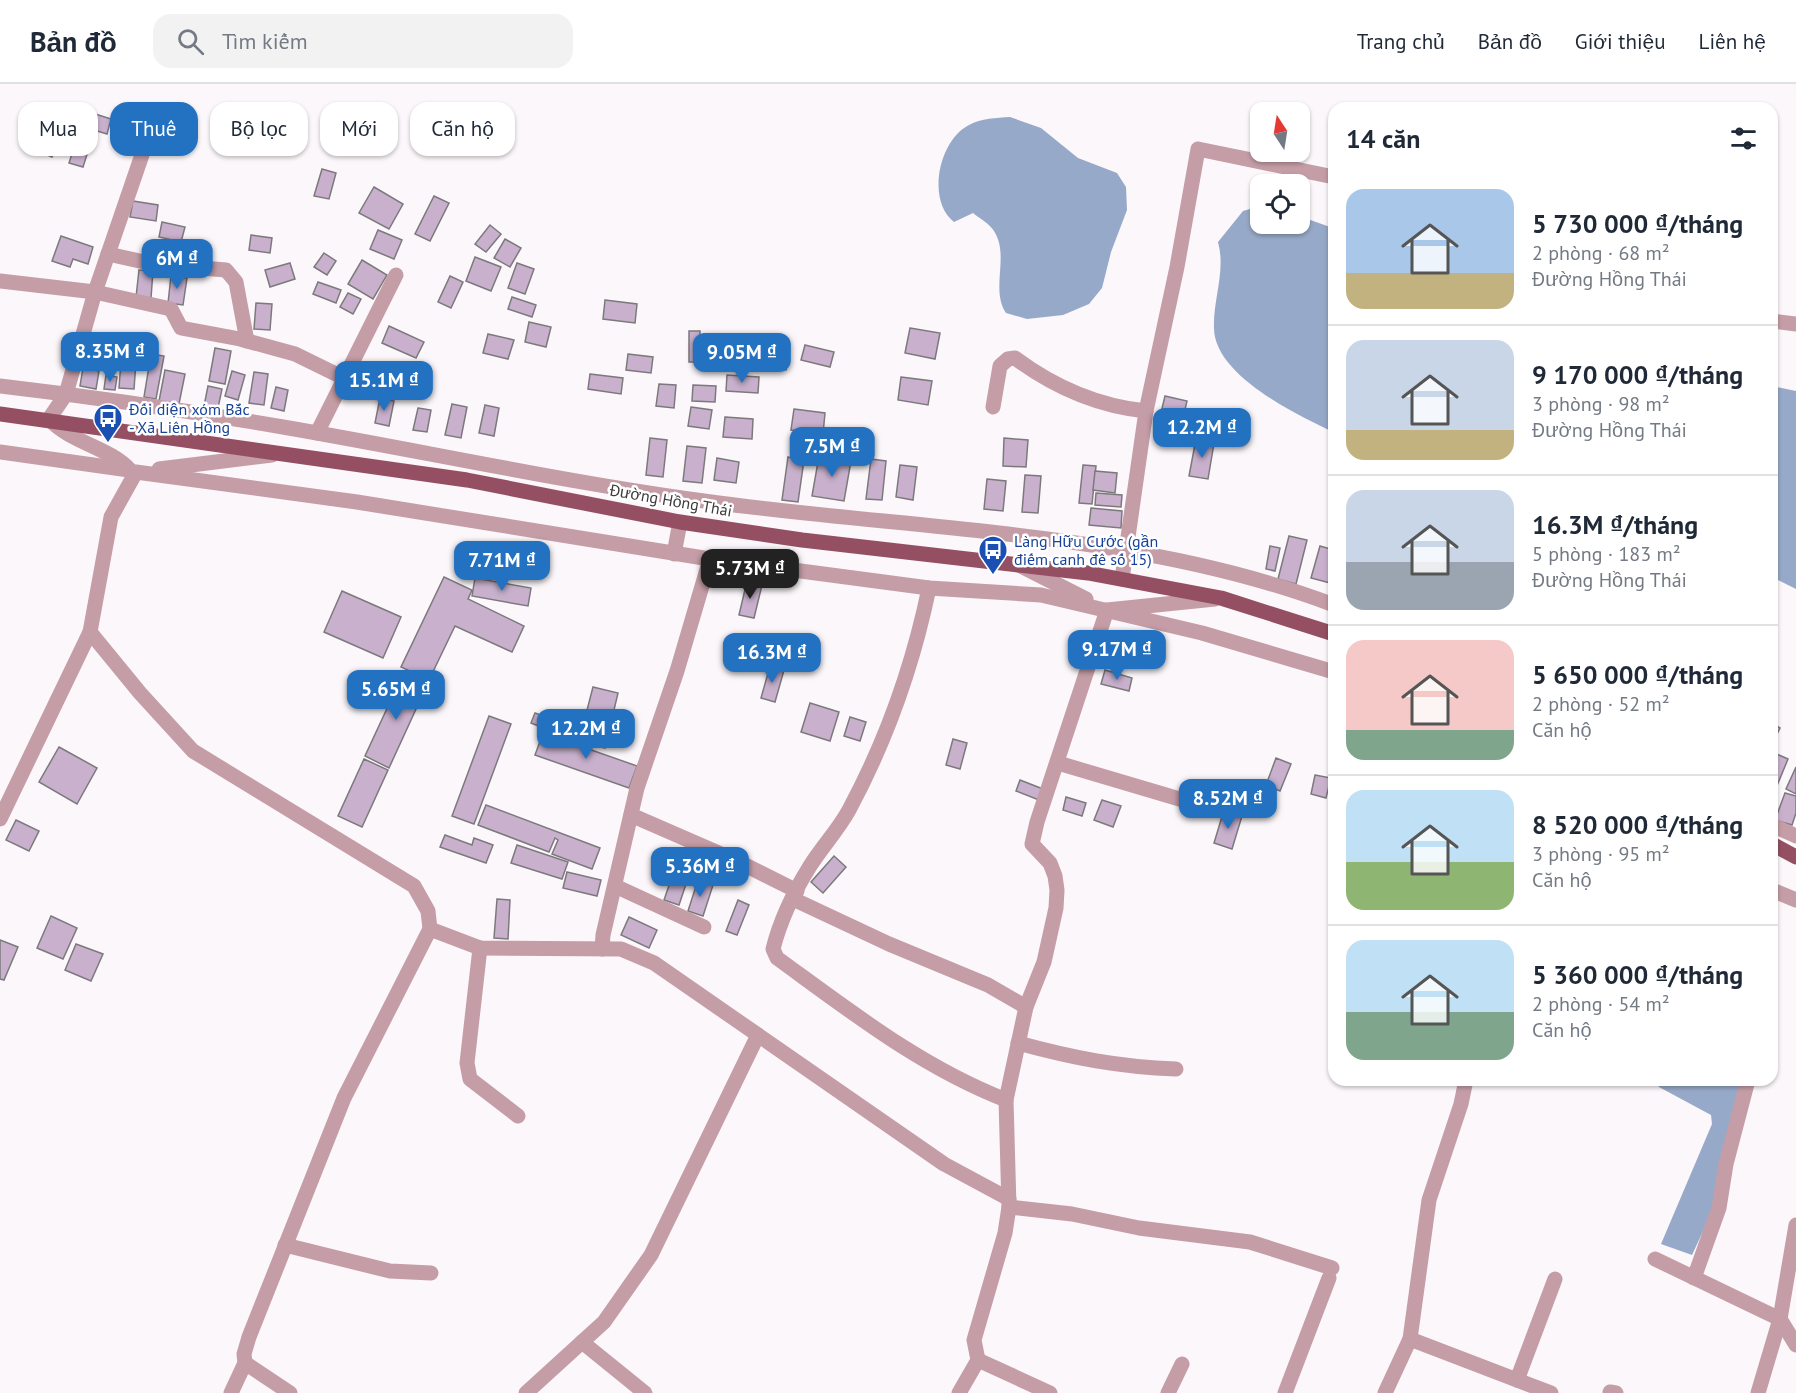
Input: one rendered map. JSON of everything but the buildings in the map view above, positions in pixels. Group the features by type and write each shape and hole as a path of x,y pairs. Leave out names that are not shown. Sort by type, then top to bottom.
{"main road":[{"name":"Đường Hồng Thái","path":"0,414 50,419 275,455 467,480 680,522 802,540 1014,562 1122,579 1221,598 1328,632"},
{"path":"1778,847 1796,857"}],"street":[{"path":"1122,579 1128,551 1146,411 1177,267 1198,149 1328,176"},
{"path":"142,156 95,292 66,394 50,419 68,433 121,461 133,471 275,455"},
{"path":"108,254 153,264 226,270 236,282 247,341"},
{"path":"317,433 396,274"},
{"path":"0,281 95,292 171,309 181,328 247,341 295,354 344,378"},
{"path":"1778,322 1796,324"},
{"path":"993,407 999,366 1008,359 1015,358 1062,388 1111,406 1146,411"},
{"path":"0,386 317,433 528,474 705,502 1128,551 1218,570 1328,603"},
{"path":"0,452 357,502 710,559 928,588 1041,595 1202,633 1328,670"},
{"path":"2,810 90,632 111,517 133,471"},
{"path":"674,554 680,522"},
{"path":"602,949 637,788 677,671 710,559"},
{"path":"1014,562 1107,610 1221,598"},
{"path":"928,588 920,629 873,763 848,813 810,867 795,895 773,949 777,958 894,1042 941,1071 1006,1100"},
{"path":"959,1393 978,1360 974,1340 1005,1233 1009,1203 1006,1100 1026,1007 1044,962 1056,908 1055,876 1050,863 1032,844 1032,838 1107,610"},
{"path":"90,632 140,693 193,751 414,886 428,911 430,929 344,1098 249,1337 244,1354 245,1363 231,1393"},
{"path":"1058,762 1193,803"},
{"path":"631,816 739,862 795,895 889,944 988,985 1026,1007"},
{"path":"1778,828 1796,836"},
{"path":"615,886 704,927"},
{"path":"1778,892 1796,900"},
{"path":"430,929 480,948 621,949 654,963 944,1164 1009,1203 1139,1228 1250,1242 1330,1273 1285,1393"},
{"path":"480,948 468,1041 470,1079 518,1116"},
{"path":"526,1393 604,1322 651,1255 758,1035"},
{"path":"1018,1043 1108,1065 1176,1069"},
{"path":"1385,1393 1410,1339 1429,1200 1461,1104 1465,1086"},
{"path":"1695,1278 1719,1208 1726,1164 1746,1086"},
{"path":"1758,1393 1780,1319 1796,1225"},
{"path":"285,1245 390,1271 431,1273"},
{"path":"1655,1259 1780,1319 1796,1345"},
{"path":"1517,1380 1555,1279"},
{"path":"1410,1339 1551,1393"},
{"path":"582,1342 645,1393"},
{"path":"978,1360 1050,1393"},
{"path":"245,1363 290,1393"},
{"path":"1168,1393 1182,1364"}],"water":[{"path":"1010,117 1041,128 1078,158 1117,173 1126,187 1127,210 1111,252 1102,288 1089,304 1063,315 1027,319 1006,313 1000,294 1000,251 994,231 973,213 954,222 945,212 940,200 940,171 950,143 969,125 989,119"},
{"path":"1250,209 1250,234 1310,234 1310,220 1328,226 1328,430 1260,391 1228,362 1218,345 1214,317 1221,264 1218,242 1243,211"},
{"path":"1778,387 1796,391 1796,589 1778,580"},
{"path":"1743,1086 1712,1212 1692,1255 1661,1244 1712,1124 1711,1115 1659,1087"}],"place":[{"name":"Đối diện xóm Bắc - Xã Liên Hồng","path":"108,444"},
{"name":"Làng Hữu Cước (gần điếm canh đê số 15)","path":"993,576"}]}
